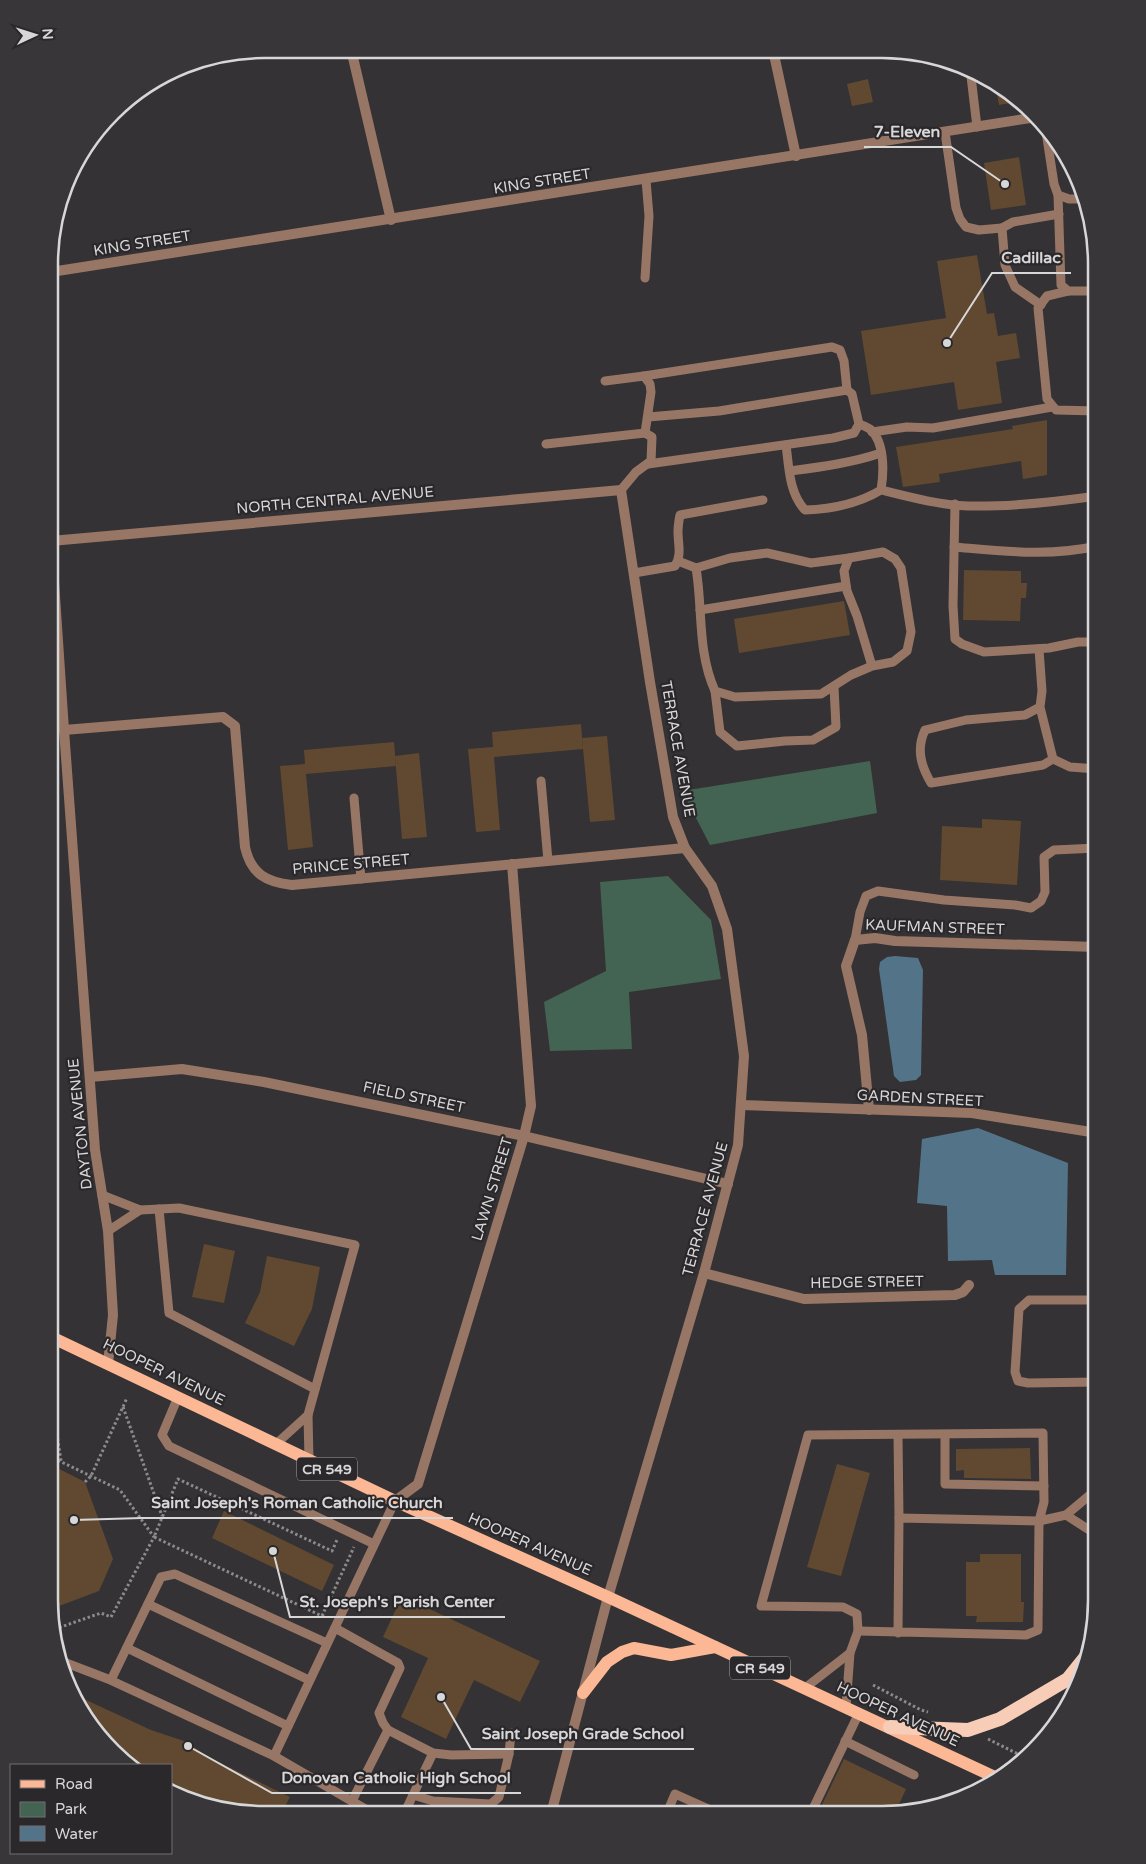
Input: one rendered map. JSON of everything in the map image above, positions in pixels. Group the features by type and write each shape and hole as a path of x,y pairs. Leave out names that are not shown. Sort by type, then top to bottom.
{"highway":[{"path":"890,1727 968,1730 1000,1719 1068,1679 1078,1666"}],"main road":[{"name":"HOOPER AVENUE","path":"58,1340 395,1501 608,1597 991,1775"},
{"path":"583,1693 607,1662 622,1652 634,1648 671,1655 716,1647"}],"street":[{"path":"353,58 390,220"},
{"path":"775,58 796,156"},
{"name":"KING STREET","path":"58,271 646,180 1028,118"},
{"name":"NORTH CENTRAL AVENUE","path":"58,539 622,490"},
{"name":"TERRACE AVENUE","path":"553,1806 608,1597 704,1273 738,1145 744,1056 727,929 712,886 685,848 673,817 622,490"},
{"name":"DAYTON AVENUE","path":"58,642 95,1150 108,1231 113,1315 108,1364"},
{"name":"PRINCE STREET","path":"64,730 223,717 236,726 245,847 248,862 260,875 274,883 292,885 685,848"},
{"name":"LAWN STREET","path":"395,1501 418,1484 524,1136 531,1106 512,864"},
{"name":"KAUFMAN STREET","path":"869,1110 862,1035 846,966 855,940 875,938 895,941 1088,947"},
{"name":"FIELD STREET","path":"90,1077 182,1069 264,1082 524,1136 728,1184"},
{"name":"GARDEN STREET","path":"741,1105 972,1113 1088,1132"},
{"name":"HEDGE STREET","path":"704,1273 804,1299 955,1295 963,1292 969,1284"}],"lane":[{"path":"971,78 977,127"},
{"path":"945,132 956,208 966,228 979,230 1002,228 1013,222 1059,214"},
{"path":"1046,138 1054,184 1058,196 1061,285 1068,291"},
{"path":"645,278 648,216 646,180"},
{"path":"1058,196 1078,199"},
{"path":"1002,228 1005,265 1015,287 1041,305"},
{"path":"1088,291 1068,291 1047,296 1038,308 1047,399 1056,410 1088,411"},
{"path":"604,381 832,347 840,350 844,361 848,390 852,394 859,424 854,433 833,438 648,464"},
{"path":"644,376 650,384 651,392 645,433"},
{"path":"648,417 719,411 848,390"},
{"path":"872,432 907,427 933,428 1052,406"},
{"path":"859,424 870,429 879,442 883,479 882,490"},
{"path":"546,444 645,433 652,437 651,461 636,472 622,490"},
{"path":"786,445 793,491 799,504 806,510 846,505 871,497 882,490 905,496 955,504 1007,506 1088,497"},
{"path":"790,470 834,465 860,460 881,453"},
{"path":"634,573 675,566 678,561 680,515 763,500"},
{"path":"955,504 953,606 955,639 962,644 984,652 1088,642"},
{"path":"954,547 1040,553 1088,548"},
{"path":"678,561 696,568 730,558 767,553 811,563 883,552 895,558 901,568 911,632 907,651 893,662 872,666 851,675 821,694 735,697 715,691"},
{"path":"849,558 844,571 846,586 872,666"},
{"path":"696,568 699,584 703,653 709,678 715,691 720,732 736,746 813,740 836,727 834,687"},
{"path":"700,610 846,586"},
{"path":"1039,648 1042,691 1040,707 1053,758 1070,767 1088,768"},
{"path":"1040,707 1025,715 966,720 925,730 921,737 919,752 922,768 931,783 1043,765 1053,758"},
{"path":"541,781 548,861"},
{"path":"354,798 361,878"},
{"path":"855,940 860,912 866,896 878,891 944,900 1016,905 1031,908 1041,902 1045,892 1044,857 1054,850 1088,848"},
{"path":"102,1195 140,1210 179,1208 355,1245 308,1415 310,1460"},
{"path":"159,1209 169,1313 315,1389"},
{"path":"108,1231 140,1210"},
{"path":"1088,1300 1030,1300 1019,1309 1015,1372 1018,1381 1028,1383 1088,1382"},
{"path":"178,1397 162,1435 169,1446 374,1544"},
{"path":"276,1444 308,1415"},
{"path":"846,1707 850,1653 858,1631 857,1614 843,1607 761,1606 808,1435 1043,1433 1044,1502 1039,1521 1038,1630 1026,1635 898,1634 858,1631"},
{"path":"946,1434 946,1484 1044,1486"},
{"path":"898,1435 898,1634"},
{"path":"899,1518 1039,1521 1066,1514 1088,1496"},
{"path":"274,1756 395,1501"},
{"path":"1066,1514 1088,1529"},
{"path":"111,1680 161,1577 176,1574 327,1643"},
{"path":"148,1604 309,1680"},
{"path":"334,1628 398,1663 400,1668 379,1713 388,1730 434,1753 451,1755 510,1754"},
{"path":"127,1648 288,1726"},
{"path":"805,1688 850,1653"},
{"path":"67,1663 111,1680 274,1756 360,1806"},
{"path":"814,1806 859,1713"},
{"path":"352,1801 388,1730"},
{"path":"413,1795 433,1801 491,1804 499,1797 510,1754 511,1733"},
{"path":"845,1742 914,1775"},
{"path":"408,1806 434,1753"},
{"path":"670,1806 675,1794 702,1806"}],"path":[{"path":"85,1482 91,1476 127,1398"},
{"path":"123,1406 162,1517"},
{"path":"58,1442 61,1462"},
{"path":"58,1460 120,1490 154,1537 323,1616 355,1548 346,1544"},
{"path":"59,1627 100,1613 111,1617 154,1537 178,1479 332,1551 337,1540"},
{"path":"872,1685 920,1710 932,1713"},
{"path":"985,1738 1019,1754"}],"green space":[{"path":"870,761 877,813 710,845 682,791"},
{"path":"668,876 711,920 721,979 629,992 632,1049 550,1051 544,1002 606,971 600,882"}],"water":[{"path":"887,957 918,958 923,970 921,1075 916,1080 900,1082 894,1076 879,969 880,962"},
{"path":"978,1128 1068,1163 1066,1275 995,1275 992,1260 948,1261 947,1206 917,1203 922,1139"}],"building":[{"path":"868,79 873,102 852,106 847,84"},
{"path":"997,92 1011,103 999,105"},
{"path":"1019,157 1026,205 991,210 984,163"},
{"path":"977,255 987,314 994,313 998,336 1016,333 1020,358 996,362 1002,403 958,410 954,382 871,395 861,331 946,318 937,261"},
{"path":"1047,420 1047,475 1023,479 1021,461 939,474 940,482 903,487 896,447 1013,429 1012,426"},
{"path":"964,570 1021,571 1021,583 1027,583 1026,598 1021,598 1020,621 963,620"},
{"path":"844,601 850,635 739,653 734,619"},
{"path":"581,724 583,749 494,757 500,830 476,832 468,749 493,747 492,732"},
{"path":"607,736 615,820 590,822 582,738"},
{"path":"394,742 396,766 306,774 313,847 288,850 280,766 305,764 304,750"},
{"path":"419,753 427,837 402,839 395,756"},
{"path":"982,819 1021,821 1017,885 940,880 942,826 982,828"},
{"path":"204,1244 235,1251 224,1303 192,1297"},
{"path":"267,1256 320,1267 312,1309 294,1346 245,1323 260,1292"},
{"path":"1030,1448 1031,1479 964,1478 964,1470 956,1471 956,1449"},
{"path":"837,1464 870,1473 841,1576 807,1567"},
{"path":"58,1468 85,1482 113,1559 99,1591 58,1606"},
{"path":"224,1511 334,1565 322,1591 212,1538"},
{"path":"980,1554 1021,1554 1021,1602 1024,1602 1023,1622 976,1622 977,1616 966,1616 966,1562 980,1562"},
{"path":"402,1596 540,1661 520,1702 474,1680 446,1739 401,1717 428,1658 383,1637"},
{"path":"83,1698 151,1730 184,1741 212,1759 290,1797 285,1806 250,1806 223,1803 185,1791 172,1784 172,1764 138,1764 118,1746 100,1726"},
{"path":"844,1759 906,1789 898,1806 821,1806"}],"place":[{"name":"7-Eleven","path":"1005,184"},
{"name":"Cadillac","path":"947,343"},
{"name":"Saint Joseph's Roman Catholic Church","path":"74,1520"},
{"name":"St. Joseph's Parish Center","path":"273,1551"},
{"name":"Saint Joseph Grade School","path":"441,1697"},
{"name":"Donovan Catholic High School","path":"188,1746"}]}
